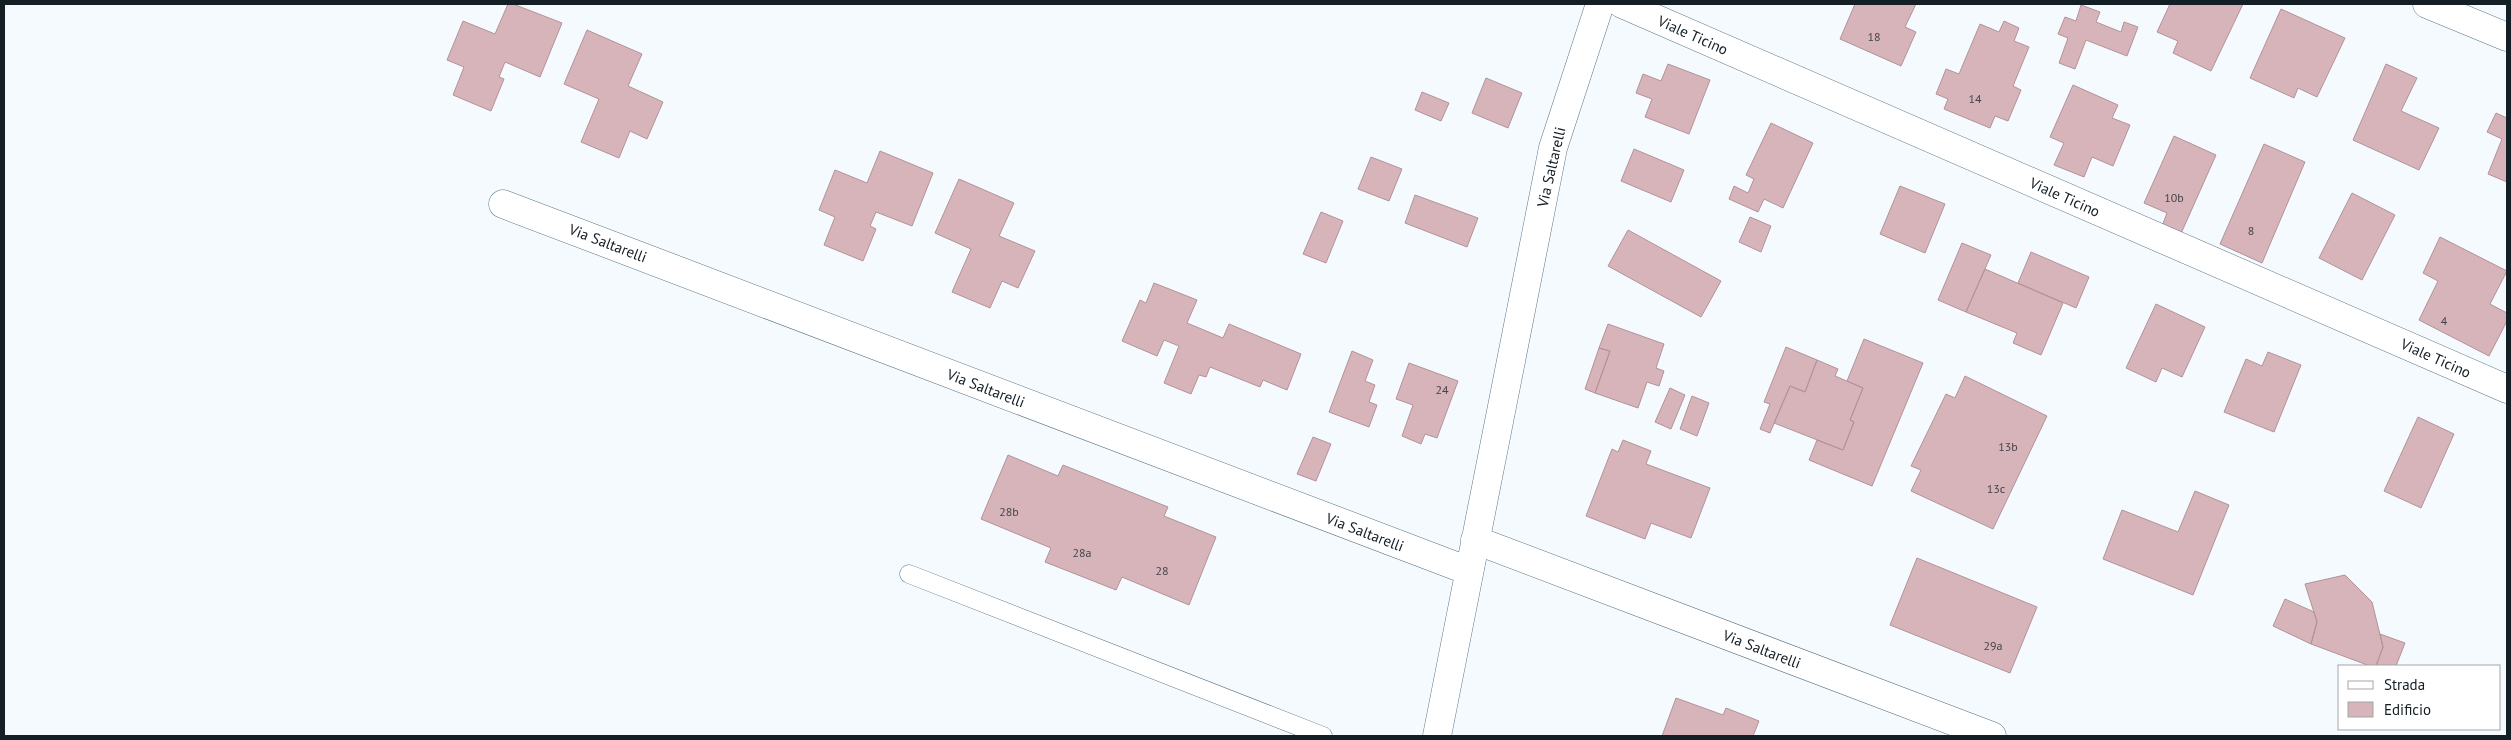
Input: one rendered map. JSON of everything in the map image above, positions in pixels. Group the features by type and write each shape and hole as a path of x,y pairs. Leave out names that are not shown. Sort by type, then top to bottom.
{"street":[{"name":"Via Saltarelli","path":"1437,736 1553,148 1600,4"},
{"name":"Viale Ticino","path":"1622,4 2507,390"},
{"path":"2427,4 2507,37"},
{"name":"Via Saltarelli","path":"503,204 1469,571"},
{"name":"Via Saltarelli","path":"1475,540 1992,736"}],"lane":[{"path":"908,574 1323,736"}],"building":[{"path":"508,4 513,4 562,23 540,77 505,62 499,77 504,79 491,111 453,95 464,67 447,60 463,21 495,34"},
{"path":"1855,4 1916,4 1905,27 1916,32 1901,66 1840,39"},
{"path":"2170,4 2243,4 2211,71 2173,53 2178,41 2157,32"},
{"path":"2081,5 2100,12 2096,22 2121,32 2124,22 2138,27 2127,56 2086,40 2075,69 2059,63 2068,38 2058,34 2065,17 2076,21"},
{"path":"2281,9 2345,38 2317,97 2298,88 2294,98 2250,78"},
{"path":"2004,21 2019,28 2014,41 2029,47 2013,86 2021,90 2008,121 1995,116 1990,128 1944,109 1948,99 1936,94 1946,69 1959,74 1980,24 1999,32"},
{"path":"587,30 642,54 628,86 663,102 647,139 630,131 619,158 581,142 599,99 564,84"},
{"path":"1668,64 1710,80 1689,134 1645,117 1652,99 1636,93 1643,74 1661,81"},
{"path":"2386,64 2417,78 2401,111 2439,128 2419,170 2353,140"},
{"path":"1486,78 1522,93 1508,128 1472,113"},
{"path":"2073,85 2118,105 2112,118 2130,125 2113,166 2092,157 2084,177 2054,165 2064,143 2050,137"},
{"path":"1422,92 1449,103 1441,121 1415,110"},
{"path":"2496,113 2507,118 2507,182 2488,174 2502,139 2487,132"},
{"path":"1771,123 1813,143 1783,208 1764,199 1758,212 1729,199 1734,186 1748,193 1754,179 1746,175"},
{"path":"2174,136 2216,155 2179,238 2161,229 2167,213 2144,203"},
{"path":"2264,144 2305,162 2262,263 2220,244"},
{"path":"1634,149 1684,170 1671,202 1621,181"},
{"path":"880,151 933,173 912,226 876,212 870,226 876,229 863,261 824,245 835,217 819,210 835,170 867,183"},
{"path":"1371,157 1402,169 1389,201 1358,189"},
{"path":"959,179 1014,203 999,236 1035,251 1018,288 1002,281 990,308 952,292 971,249 935,233"},
{"path":"1900,186 1945,204 1925,253 1880,234"},
{"path":"2352,193 2395,215 2362,280 2319,258"},
{"path":"1415,195 1478,218 1467,247 1405,223"},
{"path":"1321,212 1343,221 1326,263 1303,254"},
{"path":"1750,217 1771,226 1761,252 1739,242"},
{"path":"1628,230 1721,281 1701,317 1608,266"},
{"path":"2440,237 2507,271 2490,304 2507,313 2507,321 2489,356 2419,320 2438,281 2423,273"},
{"path":"1962,243 1991,255 1966,312 1938,300"},
{"path":"2031,252 2089,277 2076,308 2018,283"},
{"path":"1985,269 2063,303 2041,355 2013,343 2017,333 1966,312"},
{"path":"1154,283 1197,300 1187,323 1223,338 1229,324 1301,354 1287,390 1263,380 1260,387 1210,367 1206,377 1199,375 1191,394 1164,383 1179,346 1164,340 1157,356 1122,341 1140,300 1146,303"},
{"path":"2156,304 2205,327 2182,377 2162,368 2156,382 2126,368"},
{"path":"1608,324 1664,344 1656,368 1664,371 1659,386 1647,382 1638,408 1595,393 1610,351 1599,348"},
{"path":"1864,339 1923,363 1872,486 1809,460 1817,440 1843,450 1854,422 1850,420 1863,388 1847,381"},
{"path":"1786,347 1817,360 1805,392 1790,386 1770,433 1760,429 1770,404 1764,402"},
{"path":"1599,348 1610,351 1595,393 1585,389"},
{"path":"1352,351 1373,360 1365,381 1375,385 1369,402 1377,405 1369,427 1329,412"},
{"path":"2268,352 2301,365 2274,432 2224,412 2246,359 2262,366"},
{"path":"1817,360 1838,369 1835,376 1863,388 1850,420 1854,422 1843,450 1774,423 1790,386 1805,392"},
{"path":"1409,363 1458,381 1437,438 1425,434 1421,444 1402,436 1413,405 1396,399"},
{"path":"1965,376 2047,416 1993,529 1911,491 1921,470 1911,466 1946,394 1955,398"},
{"path":"1670,388 1685,395 1671,429 1655,422"},
{"path":"1692,396 1709,403 1697,436 1680,429"},
{"path":"2418,417 2454,434 2421,508 2384,491"},
{"path":"1313,437 1331,444 1316,481 1297,474"},
{"path":"1623,440 1651,451 1646,464 1710,488 1691,538 1651,523 1645,539 1586,516 1612,449 1618,452"},
{"path":"1008,455 1058,476 1063,465 1168,507 1164,516 1216,537 1189,605 1122,577 1116,590 1045,562 1051,548 981,519"},
{"path":"2195,491 2229,505 2193,595 2103,559 2122,510 2178,532"},
{"path":"1917,558 2037,607 2010,673 1890,625"},
{"path":"2345,575 2372,602 2383,647 2376,665 2367,665 2311,644 2317,622 2305,584"},
{"path":"2285,599 2314,612 2317,622 2311,644 2273,626"},
{"path":"2380,634 2405,643 2396,665 2376,665 2383,647"},
{"path":"1676,698 1723,715 1726,708 1759,721 1753,736 1662,736"}]}
